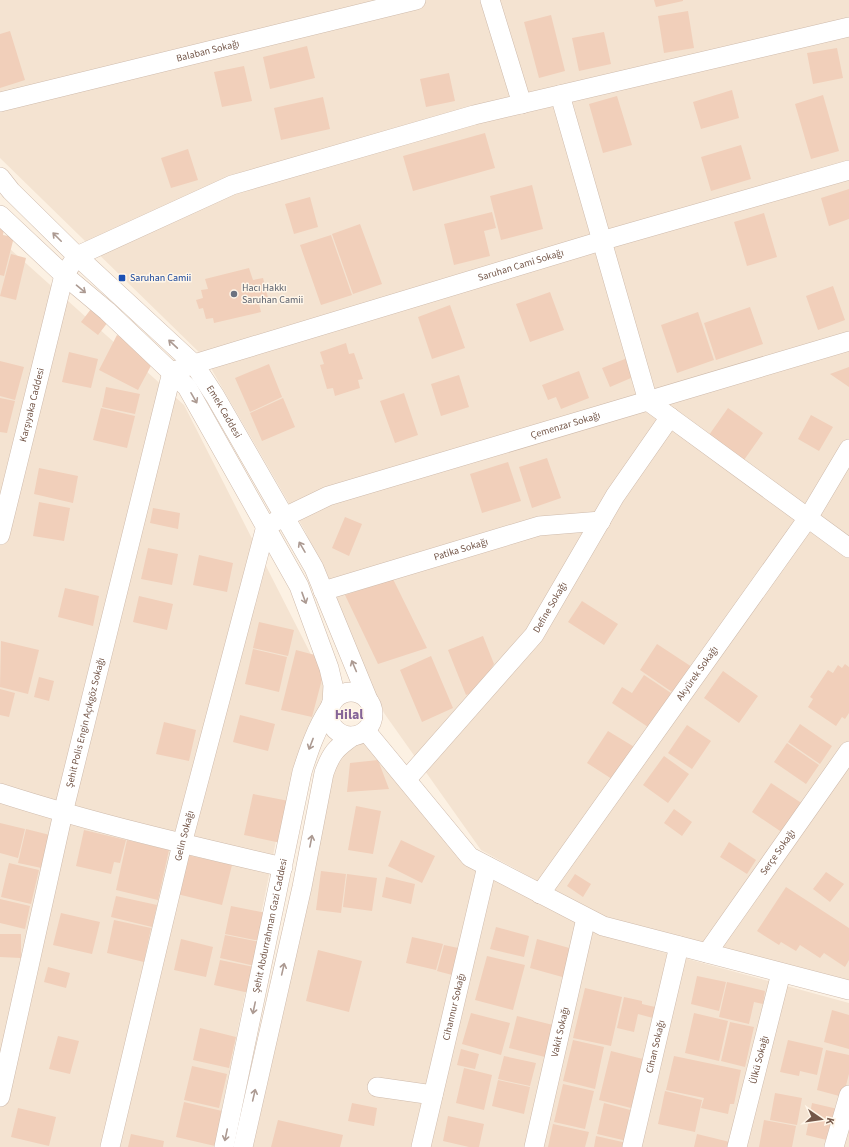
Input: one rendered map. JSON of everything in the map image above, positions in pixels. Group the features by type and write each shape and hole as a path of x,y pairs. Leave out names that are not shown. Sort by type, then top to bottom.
{"street":[{"name":"Balaban Sokağı","path":"0,102 416,0"},
{"path":"490,0 522,104"},
{"path":"64,275 77,256 232,185 466,118 849,27"},
{"path":"560,95 601,242 648,401 849,548"},
{"name":"Saruhan Cami Sokağı","path":"194,364 601,242 849,170"},
{"name":"Emek Caddesi","path":"0,177 11,191 77,256 194,364 215,396 314,568 369,702"},
{"name":"Emek Caddesi","path":"0,215 64,275 107,311 187,387 266,526 302,593 329,668 333,685 330,706"},
{"name":"Karşıyaka Caddesi","path":"0,534 64,275"},
{"name":"Çemenzar Sokağı","path":"266,526 328,496 849,341"},
{"path":"172,372 194,364"},
{"name":"Şehit Polis Engin Açıkgöz Sokağı","path":"0,1097 63,814 172,372"},
{"name":"Define Sokağı","path":"407,779 534,636 615,496 670,417"},
{"name":"Akyürek Sokağı","path":"540,894 808,518 849,449"},
{"name":"Patika Sokağı","path":"323,591 539,526 601,521"},
{"name":"Gelin Sokağı","path":"110,1147 182,844 266,526"},
{"path":"243,1147 302,887 324,773 330,756 339,746 359,734 372,720 373,714 369,702 358,693 350,692 336,697 330,706 329,716 334,729 346,736 359,734"},
{"name":"Şehit Abdurrahman Gazi Caddesi","path":"224,1147 302,772 319,724 330,706"},
{"path":"359,734 407,779 470,857 540,894 603,926 849,990"},
{"name":"Serçe Sokağı","path":"707,953 849,751"},
{"path":"0,793 63,814 182,844 283,867"},
{"name":"Cihannur Sokağı","path":"421,1147 487,866"},
{"name":"Vakit Sokağı","path":"534,1147 586,918"},
{"name":"Cihan Sokağı","path":"632,1147 680,946"},
{"name":"Ülkü Sokağı","path":"737,1147 781,973"},
{"path":"377,1086 433,1095"},
{"path":"834,1147 849,1095"}],"shaded area":[{"path":"0,0 849,0 849,983 607,919 481,850 384,713 305,531 205,358 0,158"},
{"path":"0,240 184,405 328,688 278,831 214,1147 0,1147"},
{"path":"364,741 469,867 629,943 849,1003 849,1147 253,1147 337,759"}],"building":[{"path":"654,0 683,0 683,1 656,7"},
{"path":"688,11 694,48 664,53 658,16"},
{"path":"551,15 565,71 539,78 524,22"},
{"path":"10,31 25,80 0,88 0,34"},
{"path":"604,32 611,64 579,71 572,38"},
{"path":"307,46 315,78 270,89 263,57"},
{"path":"837,48 843,78 813,84 807,53"},
{"path":"244,66 252,101 222,107 214,72"},
{"path":"449,73 455,101 426,107 420,79"},
{"path":"732,90 739,118 701,129 693,102"},
{"path":"823,95 839,151 811,159 795,104"},
{"path":"617,96 632,145 603,153 589,104"},
{"path":"323,97 330,129 281,140 274,108"},
{"path":"485,133 495,168 413,191 403,156"},
{"path":"741,145 751,179 711,191 701,157"},
{"path":"188,149 198,180 171,188 161,158"},
{"path":"532,185 543,229 501,240 490,196"},
{"path":"849,189 849,219 829,226 821,198"},
{"path":"310,197 318,227 294,234 285,204"},
{"path":"492,212 496,228 484,231 490,256 454,265 444,224"},
{"path":"764,213 777,257 747,266 734,222"},
{"path":"360,224 382,284 353,294 332,234"},
{"path":"0,228 4,229 3,235 14,237 4,276 0,275"},
{"path":"331,235 352,295 321,305 300,245"},
{"path":"11,254 26,258 16,300 0,296"},
{"name":"Hacı Hakkı Saruhan Camii","path":"249,268 253,280 263,278 269,302 259,304 261,312 214,323 213,318 206,319 203,308 199,309 196,300 203,298 201,290 208,289 205,279"},
{"path":"833,286 845,320 818,330 806,296"},
{"path":"550,292 564,330 530,342 516,304"},
{"path":"450,305 465,348 432,359 418,317"},
{"path":"750,307 763,344 716,360 704,323"},
{"path":"91,309 108,322 98,335 81,322"},
{"path":"698,312 714,360 677,373 661,325"},
{"path":"117,335 136,345 153,362 138,390 99,370"},
{"path":"346,343 349,354 354,353 363,379 358,380 360,388 335,396 333,388 327,389 320,365 324,364 320,352"},
{"path":"69,352 98,359 91,388 62,382"},
{"path":"630,357 638,375 610,387 602,368"},
{"path":"0,361 24,367 15,400 0,396"},
{"path":"269,364 282,397 250,412 235,378"},
{"path":"849,367 849,387 830,374"},
{"path":"579,371 589,398 561,409 556,397 548,400 542,385"},
{"path":"459,375 469,407 441,416 431,384"},
{"path":"106,387 140,394 135,414 102,407"},
{"path":"404,393 418,435 395,443 380,401"},
{"path":"0,398 15,401 7,433 0,432"},
{"path":"283,398 295,427 262,441 250,413"},
{"path":"101,408 135,416 127,448 93,440"},
{"path":"728,408 763,433 744,460 709,435"},
{"path":"811,415 833,427 819,451 798,439"},
{"path":"547,458 561,498 532,508 519,467"},
{"path":"508,462 521,501 482,513 470,474"},
{"path":"39,468 78,476 73,503 34,494"},
{"path":"39,502 70,508 64,541 33,536"},
{"path":"153,508 180,513 178,529 150,523"},
{"path":"345,517 362,524 349,556 332,548"},
{"path":"148,548 178,554 172,585 141,579"},
{"path":"199,555 233,563 227,592 193,585"},
{"path":"393,579 427,648 378,664 345,595"},
{"path":"65,588 99,596 93,626 58,617"},
{"path":"139,596 173,604 167,630 133,622"},
{"path":"582,601 618,624 604,645 568,622"},
{"path":"259,622 294,630 288,656 253,648"},
{"path":"483,636 494,664 476,691 466,695 448,650"},
{"path":"1,641 39,650 28,694 0,687"},
{"path":"657,644 692,667 675,694 640,670"},
{"path":"253,649 287,657 279,692 245,684"},
{"path":"296,650 315,655 325,668 312,717 281,710"},
{"path":"431,656 453,708 422,722 400,670"},
{"path":"845,664 849,667 849,713 845,719 842,717 836,726 808,707 813,699 810,697 828,670 833,673 838,665 842,668"},
{"path":"723,671 758,696 739,723 704,698"},
{"path":"644,675 674,695 651,729 612,703 622,687 632,693"},
{"path":"39,677 54,681 49,701 34,697"},
{"path":"0,689 15,693 9,717 0,715"},
{"path":"240,715 275,724 268,751 233,742"},
{"path":"164,722 196,730 189,761 156,754"},
{"path":"800,724 832,746 820,764 788,742"},
{"path":"687,725 711,741 692,769 668,753"},
{"path":"608,731 636,748 615,781 587,763"},
{"path":"787,743 819,765 806,784 774,762"},
{"path":"664,756 689,774 668,803 643,785"},
{"path":"378,760 389,789 347,792 350,763"},
{"path":"771,783 803,804 783,833 752,812"},
{"path":"253,794 289,801 281,843 244,835"},
{"path":"356,806 381,811 373,854 348,850"},
{"path":"674,809 692,822 682,836 664,823"},
{"path":"0,823 25,829 18,858 0,853"},
{"path":"26,829 54,836 46,869 18,863"},
{"path":"84,830 126,840 120,863 114,862 111,874 76,866"},
{"path":"127,840 169,850 158,900 116,890"},
{"path":"401,840 435,856 422,883 388,866"},
{"path":"729,842 756,860 747,874 720,857"},
{"path":"187,855 232,865 222,905 177,894"},
{"path":"9,863 39,870 31,904 1,897"},
{"path":"321,871 346,874 341,913 316,910"},
{"path":"826,872 844,884 830,902 813,889"},
{"path":"347,874 377,878 372,911 343,907"},
{"path":"575,874 591,884 583,897 567,886"},
{"path":"386,877 415,884 411,904 382,897"},
{"path":"786,887 849,928 849,960 845,967 824,953 820,958 800,945 796,951 781,942 779,945 757,931"},
{"path":"116,896 157,905 152,927 111,917"},
{"path":"0,899 30,906 25,929 0,923"},
{"path":"231,906 266,913 260,941 225,934"},
{"path":"61,913 100,922 92,954 53,945"},
{"path":"114,920 151,928 144,962 107,953"},
{"path":"496,927 529,936 524,957 490,949"},
{"path":"0,934 21,934 21,958 0,957"},
{"path":"225,935 260,942 255,966 220,958"},
{"path":"412,937 443,944 436,970 406,963"},
{"path":"181,939 213,947 206,977 174,970"},
{"path":"537,939 573,949 566,978 530,968"},
{"path":"444,945 463,949 456,976 437,971"},
{"path":"318,950 362,961 349,1012 306,1001"},
{"path":"487,956 525,965 513,1010 475,1000"},
{"path":"220,960 254,967 249,993 214,985"},
{"path":"48,967 70,973 66,988 44,982"},
{"path":"697,976 726,982 719,1011 691,1004"},
{"path":"727,982 765,991 763,1004 754,1002 749,1024 719,1017"},
{"path":"585,988 622,997 611,1046 573,1038"},
{"path":"624,997 642,1001 642,1004 655,1007 653,1018 638,1014 634,1032 617,1028"},
{"path":"832,1010 849,1015 849,1049 824,1042"},
{"path":"471,1013 510,1023 501,1055 462,1044"},
{"path":"694,1013 728,1021 719,1061 685,1053"},
{"path":"517,1016 553,1025 545,1057 509,1048"},
{"path":"730,1022 754,1027 745,1067 721,1061"},
{"path":"200,1028 236,1037 229,1068 193,1060"},
{"path":"58,1036 79,1041 70,1074 49,1069"},
{"path":"573,1040 604,1047 595,1089 563,1081"},
{"path":"788,1040 823,1048 817,1075 800,1071 799,1076 780,1072"},
{"path":"461,1049 479,1054 475,1069 457,1065"},
{"path":"826,1050 849,1055 849,1074 843,1097 817,1090"},
{"path":"611,1051 647,1060 635,1109 599,1100"},
{"path":"504,1056 536,1063 530,1086 498,1079"},
{"path":"674,1056 741,1070 734,1104 730,1104 728,1114 701,1108 704,1098 666,1090"},
{"path":"192,1066 227,1074 219,1108 184,1100"},
{"path":"464,1068 492,1075 484,1110 456,1103"},
{"path":"498,1080 530,1087 524,1114 492,1106"},
{"path":"563,1084 594,1091 585,1129 554,1122"},
{"path":"665,1091 702,1100 695,1132 658,1124"},
{"path":"775,1093 802,1098 797,1125 770,1120"},
{"path":"184,1102 222,1111 215,1146 176,1137"},
{"path":"352,1103 377,1108 374,1126 348,1121"},
{"path":"604,1103 634,1111 627,1141 597,1134"},
{"path":"812,1103 842,1110 835,1142 806,1135"},
{"path":"18,1108 56,1117 49,1146 11,1137"},
{"path":"448,1116 484,1124 479,1147 469,1147 443,1141"},
{"path":"278,1120 343,1135 340,1147 271,1147"},
{"path":"764,1120 796,1126 792,1147 759,1147"},
{"path":"553,1124 589,1132 585,1147 548,1147"},
{"path":"131,1134 164,1141 163,1147 128,1147"},
{"path":"697,1134 734,1143 733,1147 694,1147"},
{"path":"596,1136 627,1143 626,1147 594,1147"}],"place":[{"name":"Saruhan Camii","path":"122,278"},
{"name":"Hacı Hakkı Saruhan Camii","path":"234,294"}],"district":[{"name":"Hilal","path":"349,715"}]}
